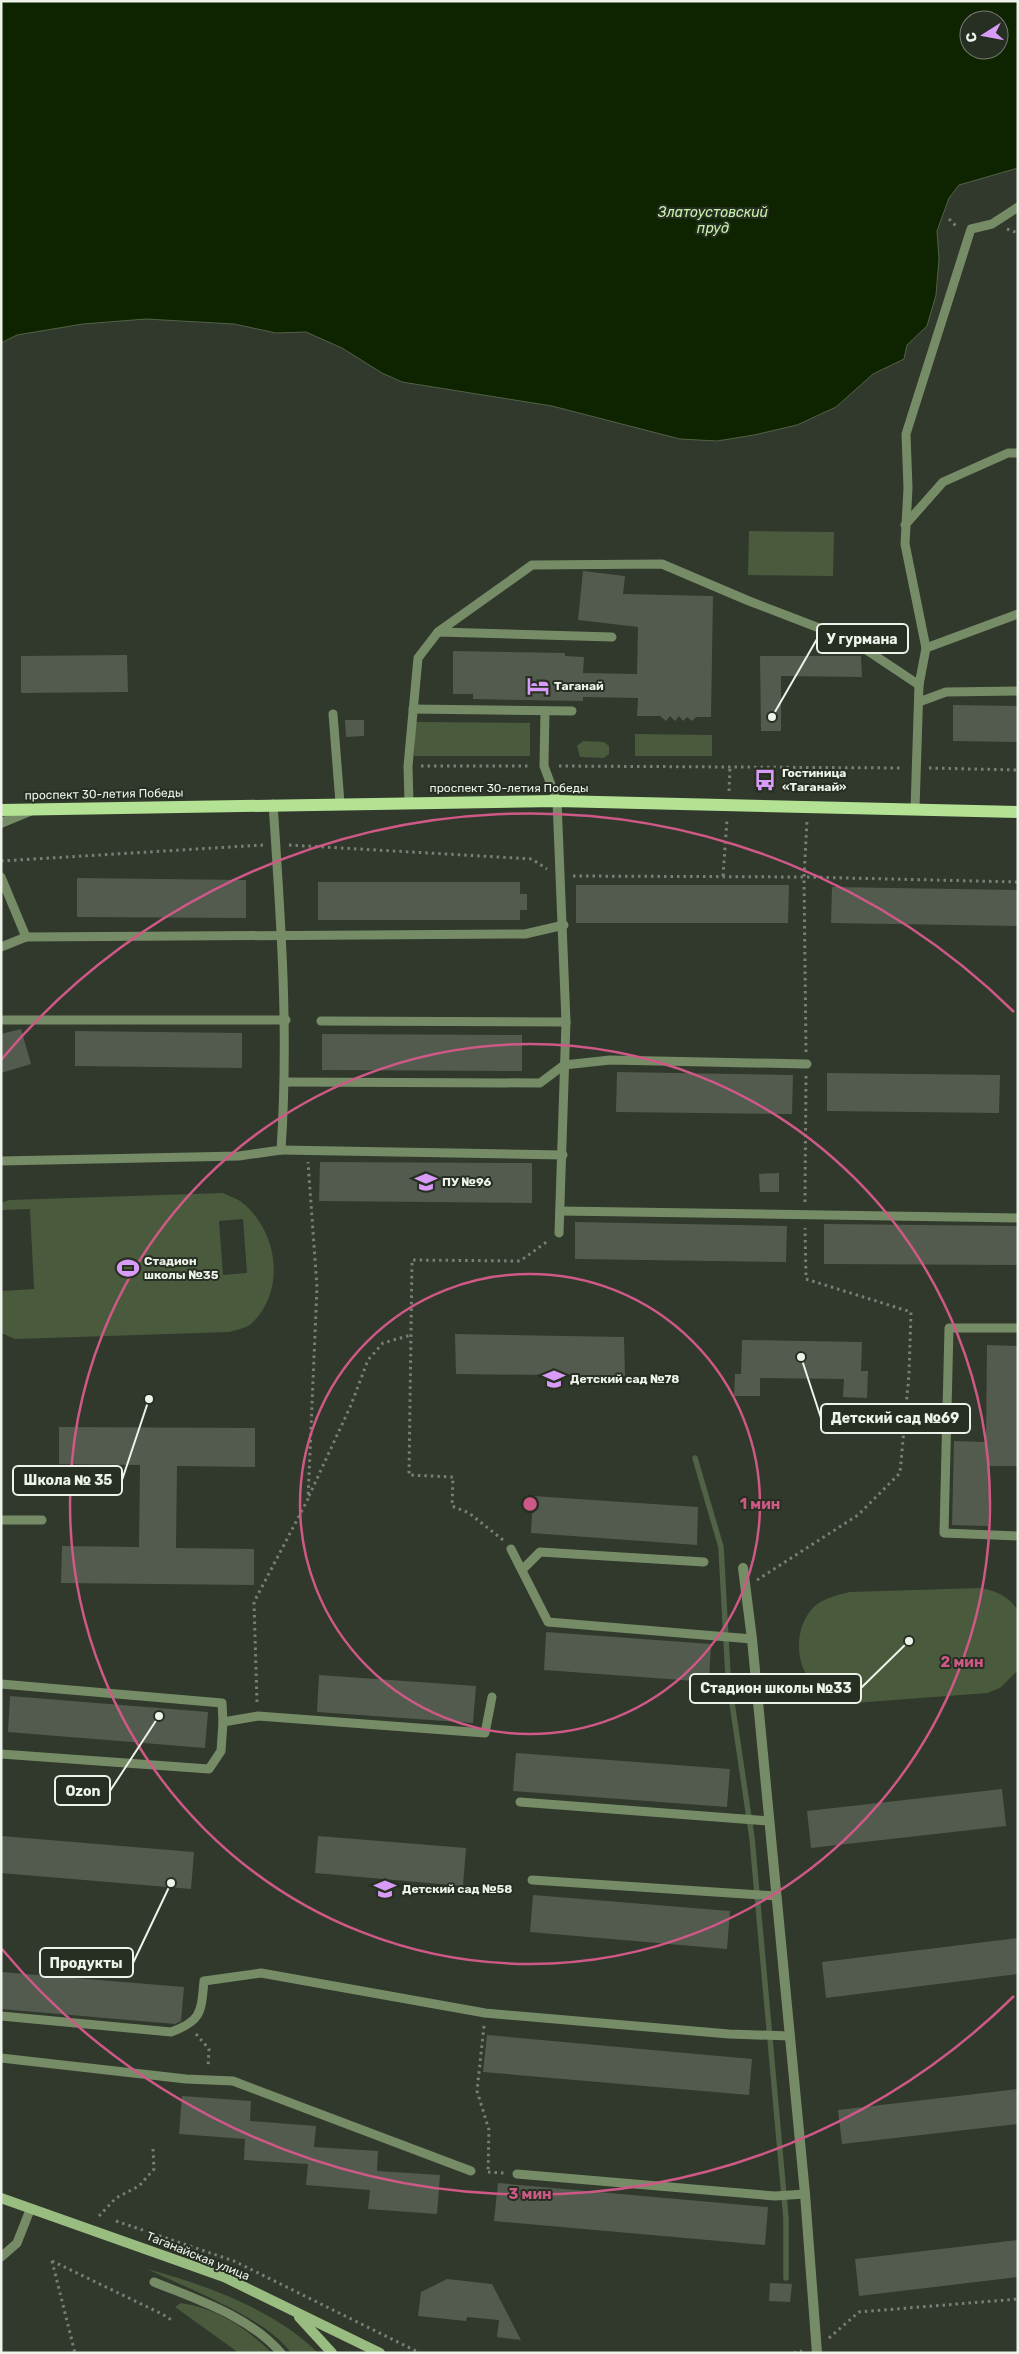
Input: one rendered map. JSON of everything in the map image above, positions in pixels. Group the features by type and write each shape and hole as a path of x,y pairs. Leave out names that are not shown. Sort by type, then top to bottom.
{"main road":[{"name":"проспект 30-летия Победы","path":"1,810 273,804 557,801 1018,812"},
{"name":"Таганайская улица","path":"1,2198 30,2210 224,2277 380,2353"},
{"path":"295,2313 332,2353"}],"street":[{"path":"1,824 35,809"},
{"path":"743,1568 752,1639 805,2194 816,2351"}],"lane":[{"path":"915,809 919,685 926,648 905,544 908,488 906,434 964,246 971,229 992,224 1018,207"},
{"path":"905,525 943,482 1008,453 1018,453"},
{"path":"409,803 408,766 418,658 438,632 532,565 662,564 749,601 853,641 919,685"},
{"path":"926,648 1018,614"},
{"path":"438,632 612,637"},
{"path":"919,702 946,692 1018,691"},
{"path":"413,709 572,711"},
{"path":"545,711 544,766 557,801 559,876 564,924 566,1022 559,1233"},
{"path":"333,714 340,803"},
{"path":"273,804 286,1020 286,1082 281,1150"},
{"path":"1,877 26,936"},
{"path":"1,947 26,936 525,934 564,924"},
{"path":"1,1020 286,1020"},
{"path":"321,1021 566,1022"},
{"path":"286,1082 540,1083 564,1065 610,1060 806,1064"},
{"path":"1,1161 239,1156 281,1150 307,1152 562,1154"},
{"path":"560,1211 1018,1218"},
{"path":"1018,1328 949,1328 944,1534 1018,1536"},
{"path":"1,1520 42,1520"},
{"path":"511,1549 548,1622 752,1639"},
{"path":"522,1570 540,1552 704,1562"},
{"path":"1,1684 222,1703 223,1722 221,1751 210,1769 1,1754"},
{"path":"223,1722 258,1716 485,1733 492,1697"},
{"path":"520,1802 769,1821"},
{"path":"532,1880 776,1896"},
{"path":"1,2016 170,2032 189,2025 201,2008 204,1981 261,1973 485,2013 729,2034 790,2036"},
{"path":"1,2058 233,2081 471,2171"},
{"path":"517,2174 775,2196 805,2194"},
{"path":"1,2257 17,2242 30,2210"},
{"path":"154,2282 226,2312 252,2327 281,2353"}],"path":[{"path":"408,766 1018,770"},
{"path":"559,876 804,877 1018,882"},
{"path":"746,1586 769,1574 796,1553 858,1515 900,1472 909,1374 911,1312 806,1278 804,877"},
{"path":"307,1152 317,1287 308,1499"},
{"path":"511,1549 497,1533 469,1513 452,1506 453,1477 409,1475 412,1260 520,1261 559,1233"},
{"path":"258,1716 254,1602 308,1499 351,1405 368,1360 383,1343 411,1335"},
{"path":"485,2013 477,2091 488,2130 488,2172"},
{"path":"189,2025 209,2049 208,2080"},
{"path":"99,2216 116,2198 139,2186 154,2169 153,2149"},
{"path":"471,2171 517,2174"},
{"path":"75,2353 52,2261 173,2321"},
{"path":"816,2351 858,2312 1018,2299"}],"shaded area":[{"path":"749,531 834,532 833,576 748,575"},
{"path":"415,722 530,723 530,756 414,756"},
{"path":"635,734 712,735 712,756 635,756"},
{"path":"583,741 604,742 609,746 609,754 604,758 580,757 577,746"},
{"name":"Стадион школы №35","path":"223,1193 240,1201 253,1213 263,1227 270,1244 273,1261 270,1295 262,1310 251,1324 229,1332 15,1339 1,1333 1,1291 34,1289 30,1209 1,1210 1,1203 9,1200","holes":["243,1219 247,1273 223,1275 219,1221"]},
{"path":"980,1588 1002,1595 1011,1601 1018,1611 1018,1670 1000,1688 987,1693 854,1703 824,1693 808,1678 803,1668 799,1646 803,1623 808,1613 823,1600 849,1592"},
{"path":"147,2269 192,2282 238,2300 281,2324 318,2353 291,2353 280,2340 245,2316"},
{"path":"181,2303 207,2309 230,2320 252,2335 272,2353 239,2353 175,2307"}],"water":[{"name":"Златоустовский пруд","path":"1,1 1018,1 1018,168 959,185 949,198 937,231 939,259 936,295 927,326 907,345 904,359 873,374 836,407 797,425 717,441 680,439 552,406 402,382 382,373 342,348 306,332 276,333 234,324 146,319 83,324 17,335 1,343"}],"building":[{"path":"583,571 625,576 623,594 713,596 711,717 696,717 692,721 687,717 683,721 679,716 675,721 670,716 666,721 660,716 637,716 638,698 583,697 583,701 473,699 473,694 453,694 453,651 565,653 565,656 584,657 583,673 637,674 638,627 578,620"},
{"path":"127,655 128,692 21,693 21,656"},
{"path":"760,656 861,656 862,677 781,676 781,731 761,731"},
{"path":"953,705 1018,706 1018,742 953,741"},
{"path":"345,720 364,720 364,736 346,737"},
{"path":"77,878 246,880 246,918 77,917"},
{"path":"318,882 520,882 520,894 527,894 527,910 520,910 520,920 318,920"},
{"path":"576,885 789,885 788,923 576,923"},
{"path":"832,887 1018,890 1018,926 831,923"},
{"path":"21,1029 31,1064 1,1073 1,1034"},
{"path":"75,1031 242,1033 242,1068 75,1066"},
{"path":"322,1034 522,1035 522,1071 322,1070"},
{"path":"617,1072 793,1075 792,1114 616,1112"},
{"path":"827,1073 1000,1075 999,1113 827,1111"},
{"name":"ПУ №96","path":"320,1162 532,1163 532,1203 319,1201"},
{"path":"779,1173 779,1192 760,1192 759,1174"},
{"path":"575,1222 787,1226 786,1262 575,1259"},
{"path":"824,1224 1018,1226 1018,1265 824,1264"},
{"name":"Детский сад №78","path":"455,1334 624,1337 625,1376 456,1374"},
{"path":"742,1340 862,1342 861,1371 868,1371 867,1398 843,1397 844,1379 760,1378 760,1396 734,1396 735,1374 741,1374"},
{"path":"987,1345 1018,1346 1018,1466 990,1466 988,1526 952,1525 954,1441 986,1442"},
{"path":"59,1427 255,1428 255,1467 177,1466 176,1548 254,1549 254,1585 61,1583 62,1546 139,1547 140,1465 59,1464"},
{"path":"533,1496 698,1507 697,1545 531,1533"},
{"path":"546,1632 711,1644 709,1682 544,1670"},
{"path":"319,1675 476,1686 473,1723 317,1712"},
{"path":"10,1696 208,1712 205,1748 8,1732"},
{"path":"516,1753 730,1769 727,1807 513,1791"},
{"path":"1002,1789 1006,1826 811,1848 807,1811"},
{"path":"1,1836 194,1852 191,1889 1,1873"},
{"path":"318,1836 466,1848 463,1886 315,1873"},
{"path":"533,1895 730,1911 727,1949 530,1932"},
{"path":"1018,1938 1018,1974 826,1998 822,1962"},
{"path":"1,1972 184,1987 181,2021 175,2024 1,2009"},
{"path":"487,2035 752,2059 749,2095 483,2072"},
{"path":"1018,2089 1018,2124 842,2144 838,2110"},
{"path":"182,2096 251,2101 250,2121 316,2126 314,2147 378,2151 377,2171 440,2175 437,2214 368,2209 370,2190 306,2185 308,2164 244,2160 245,2139 179,2134"},
{"path":"498,2183 768,2207 765,2245 494,2221"},
{"path":"1018,2240 1018,2277 859,2296 855,2259"},
{"path":"447,2279 492,2284 521,2340 497,2337 499,2320 467,2317 466,2321 418,2316 421,2292"},
{"path":"770,2283 792,2284 790,2302 769,2301"}],"waterway":[{"path":"695,1458 721,1547 728,1676 752,1838 786,2218 786,2278"}],"place":[{"name":"Таганай","path":"538,686"},
{"name":"У гурмана","path":"772,717"},
{"name":"Гостиница «Таганай»","path":"765,780"},
{"name":"ПУ №96","path":"426,1182"},
{"name":"Стадион школы №35","path":"128,1268"},
{"name":"Детский сад №69","path":"801,1357"},
{"name":"Детский сад №78","path":"554,1379"},
{"name":"Школа № 35","path":"149,1399"},
{"name":"Стадион школы №33","path":"909,1641"},
{"name":"Ozon","path":"159,1716"},
{"name":"Продукты","path":"171,1883"},
{"name":"Детский сад №58","path":"385,1889"}]}
